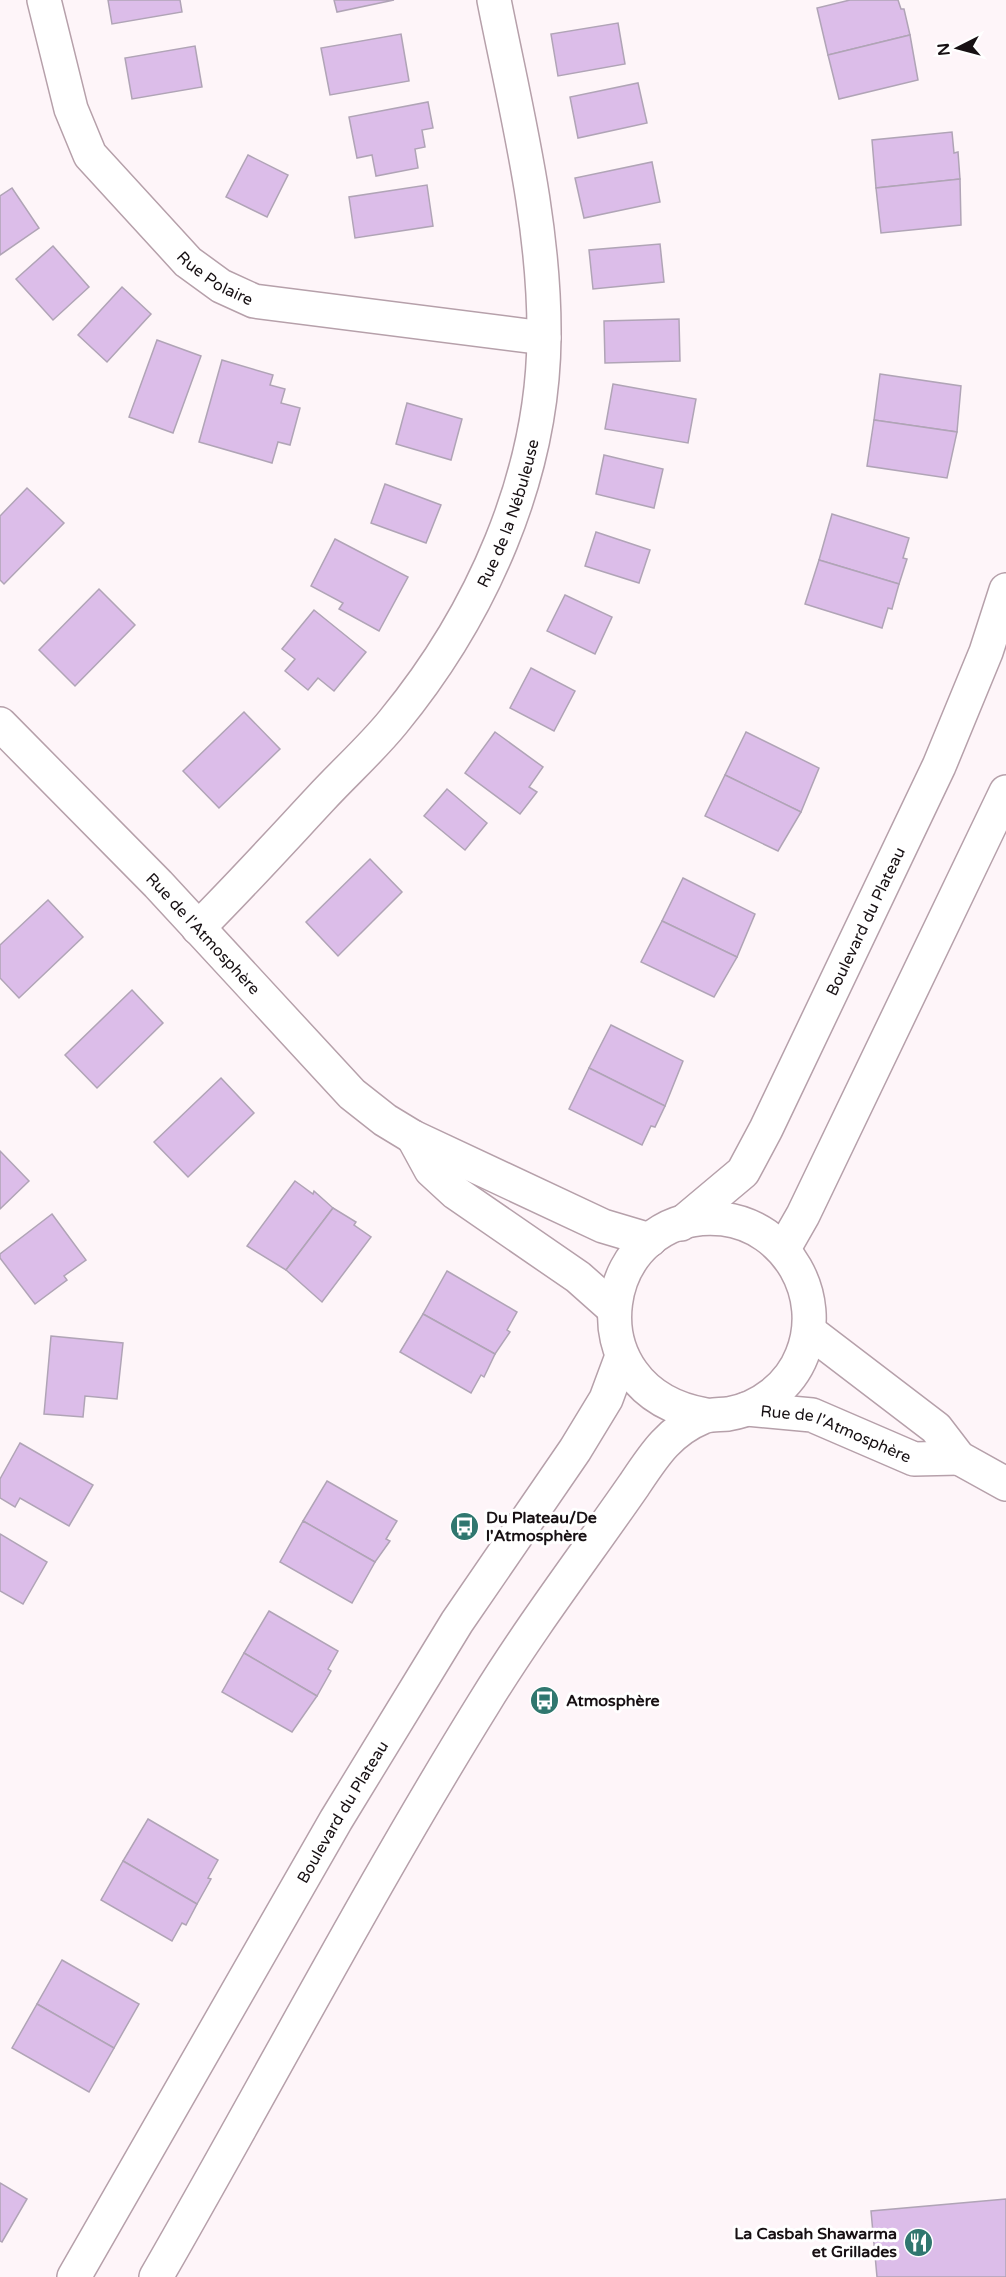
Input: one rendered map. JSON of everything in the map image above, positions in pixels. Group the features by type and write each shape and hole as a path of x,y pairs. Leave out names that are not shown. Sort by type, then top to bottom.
{"main road":[{"name":"Rue Polaire","path":"44,0 71,109 90,155 188,262 220,286 254,301 544,338"},
{"name":"Rue de la Nébuleuse","path":"198,928 324,795 365,756 395,720 450,640 495,559 510,520 533,429 541,386 544,338 540,243 494,0"},
{"name":"Boulevard du Plateau","path":"681,1224 743,1172 766,1129 939,766 986,652 1006,590"},
{"name":"Rue de l'Atmosphère","path":"0,724 158,884 351,1094 385,1120 413,1137 603,1226 650,1240"},
{"path":"783,1250 803,1215 1006,792"},
{"path":"413,1137 431,1170 456,1193 578,1277 614,1309"},
{"path":"703,1219 724,1220 746,1225 766,1235 797,1267 806,1287 810,1309 809,1331 802,1356 789,1378 770,1396 747,1409 706,1415 685,1412 656,1397 633,1375 622,1356 615,1333 614,1309 620,1283 632,1259 650,1240 681,1224 703,1219"},
{"path":"809,1331 936,1428 959,1458 1006,1484"},
{"name":"Boulevard du Plateau","path":"74,2277 336,1820 457,1622 575,1450 606,1399 622,1356"},
{"name":"Rue de l'Atmosphère","path":"747,1409 812,1415 914,1459 959,1458"},
{"path":"156,2277 435,1784 487,1698 661,1445 706,1415"}],"building":[{"path":"108,0 180,0 182,12 112,24"},
{"path":"334,0 394,0 337,12"},
{"path":"850,0 898,0 901,9 904,9 910,35 828,55 817,8"},
{"path":"618,23 625,64 558,76 551,34"},
{"path":"401,34 409,81 330,95 321,48"},
{"path":"910,35 918,80 839,99 828,55"},
{"path":"195,46 202,87 132,99 125,58"},
{"path":"638,83 647,123 578,138 570,97"},
{"path":"428,102 433,128 422,130 425,147 415,149 418,168 376,176 372,155 357,158 349,117"},
{"path":"952,132 954,153 958,152 960,179 876,188 872,140"},
{"path":"248,155 288,175 267,217 226,197"},
{"path":"652,162 660,202 584,218 575,178"},
{"path":"960,179 961,225 881,233 876,188"},
{"path":"427,185 433,226 355,238 349,197"},
{"path":"12,188 39,228 0,255 0,196"},
{"path":"660,244 664,282 593,289 589,250"},
{"path":"53,246 89,287 53,320 16,279"},
{"path":"122,287 151,314 107,362 78,335"},
{"path":"679,319 680,361 605,363 604,321"},
{"path":"157,340 201,356 173,433 129,417"},
{"path":"222,360 273,375 270,385 285,389 281,403 300,408 290,445 278,442 272,463 199,442"},
{"path":"880,374 961,386 957,432 874,420"},
{"path":"613,384 696,399 688,443 605,429"},
{"path":"407,403 462,419 451,460 396,444"},
{"path":"874,420 957,432 947,478 867,466"},
{"path":"604,455 663,469 654,508 596,494"},
{"path":"385,484 441,505 426,543 371,523"},
{"path":"27,488 64,523 4,584 0,580 0,516"},
{"path":"832,514 909,538 903,558 907,559 899,584 819,560"},
{"path":"596,532 650,550 639,583 585,566"},
{"path":"335,539 408,577 379,631 339,609 343,603 311,586"},
{"path":"819,560 899,584 892,609 888,608 882,628 805,604"},
{"path":"99,589 135,625 75,686 39,650"},
{"path":"565,595 612,617 595,654 547,631"},
{"path":"314,610 366,652 334,691 318,678 308,690 285,671 295,659 282,649"},
{"path":"531,668 575,691 554,731 510,708"},
{"path":"244,712 280,749 219,808 183,771"},
{"path":"495,732 543,767 529,787 537,792 520,814 465,773"},
{"path":"746,732 819,768 801,812 725,775"},
{"path":"725,775 801,812 778,851 705,816"},
{"path":"447,789 487,823 465,850 424,816"},
{"path":"370,859 402,892 338,956 306,922"},
{"path":"683,878 755,914 737,957 662,921"},
{"path":"48,900 83,937 19,998 0,978 0,945"},
{"path":"662,921 737,957 714,997 641,962"},
{"path":"132,990 163,1023 97,1088 65,1055"},
{"path":"611,1025 683,1061 665,1106 589,1068"},
{"path":"589,1068 665,1106 655,1127 651,1126 642,1145 569,1109"},
{"path":"221,1078 254,1113 188,1177 154,1142"},
{"path":"0,1151 29,1181 0,1209"},
{"path":"295,1181 313,1194 314,1191 333,1208 286,1270 247,1246"},
{"path":"333,1208 356,1222 354,1225 371,1237 322,1302 286,1270"},
{"path":"52,1214 86,1260 64,1276 67,1280 35,1304 0,1258 0,1254"},
{"path":"447,1271 517,1312 507,1330 510,1332 495,1354 423,1314"},
{"path":"423,1314 495,1354 484,1377 481,1375 471,1393 400,1352"},
{"path":"51,1336 123,1343 117,1399 85,1396 83,1417 44,1414"},
{"path":"20,1443 93,1485 69,1526 20,1498 15,1507 0,1498 0,1479"},
{"path":"327,1481 397,1521 386,1539 390,1541 375,1562 303,1521"},
{"path":"303,1521 375,1562 352,1603 280,1562"},
{"path":"0,1534 47,1562 23,1604 0,1591"},
{"path":"269,1611 338,1651 328,1669 331,1671 317,1696 244,1653"},
{"path":"244,1653 317,1696 292,1732 222,1692"},
{"path":"148,1819 218,1860 208,1878 211,1879 197,1904 123,1861"},
{"path":"123,1861 197,1904 186,1925 182,1923 172,1941 101,1900"},
{"path":"62,1960 139,2004 114,2048 37,2004"},
{"path":"37,2004 114,2048 89,2092 12,2048"},
{"path":"0,2183 27,2199 2,2242 0,2241"},
{"path":"1006,2199 1006,2277 877,2277 871,2211"}],"place":[{"name":"Du Plateau/De l'Atmosphère","path":"465,1526"},
{"name":"Atmosphère","path":"545,1700"},
{"name":"La Casbah Shawarma et Grillades","path":"918,2242"}]}
